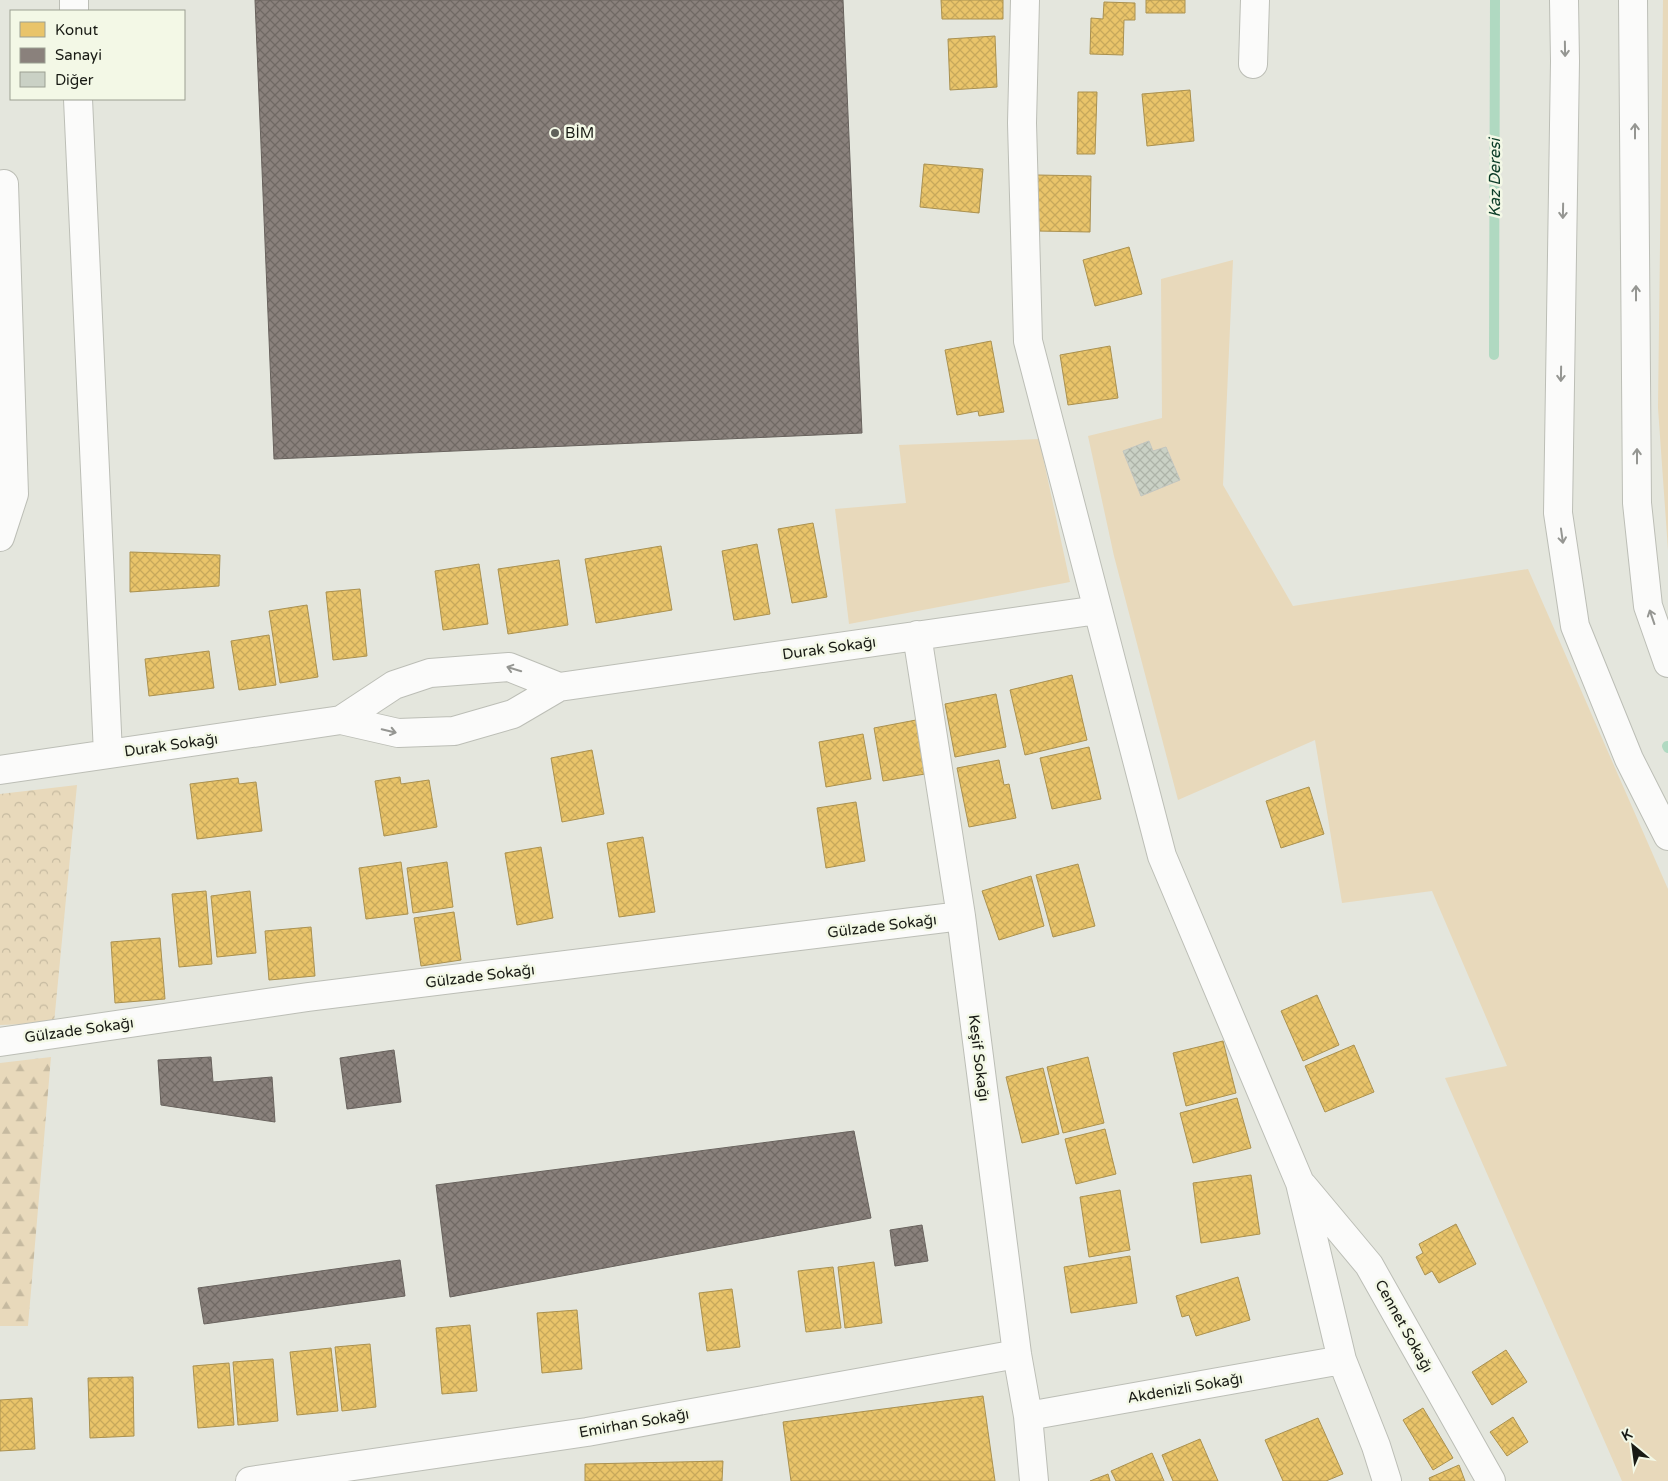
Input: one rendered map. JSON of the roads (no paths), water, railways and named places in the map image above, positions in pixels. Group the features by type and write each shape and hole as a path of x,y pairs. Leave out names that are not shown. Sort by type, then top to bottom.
{"street":[{"path":"1025,0 1022,123 1028,341 1162,856 1300,1183 1342,1360 1376,1446 1387,1481"},
{"path":"1254,64 1255,0"},
{"path":"1564,0 1565,61 1558,513 1575,626 1629,759 1668,836"},
{"path":"1634,0 1637,503 1648,606 1668,663"},
{"path":"78,100 108,754"},
{"path":"0,537 14,494 4,184"},
{"name":"Durak Sokağı","path":"0,770 341,720 398,733 454,731 513,714 559,687 1098,610"},
{"name":"Keşif Sokağı","path":"917,635 961,916 1017,1354 1028,1416 1034,1481"},
{"name":"Durak Sokağı","path":"341,720 394,685 430,673 508,667 559,687"},
{"name":"Gülzade Sokağı","path":"0,1042 308,998 961,916"},
{"name":"Cennet Sokağı","path":"1300,1183 1369,1265 1492,1481"},
{"name":"Emirhan Sokağı","path":"250,1481 587,1432 1017,1354"},
{"name":"Akdenizli Sokağı","path":"1028,1416 1342,1360"}],"waterway":[{"name":"Kaz Deresi","path":"1494,355 1495,0"}],"place":[{"name":"BİM","path":"555,133"}]}
